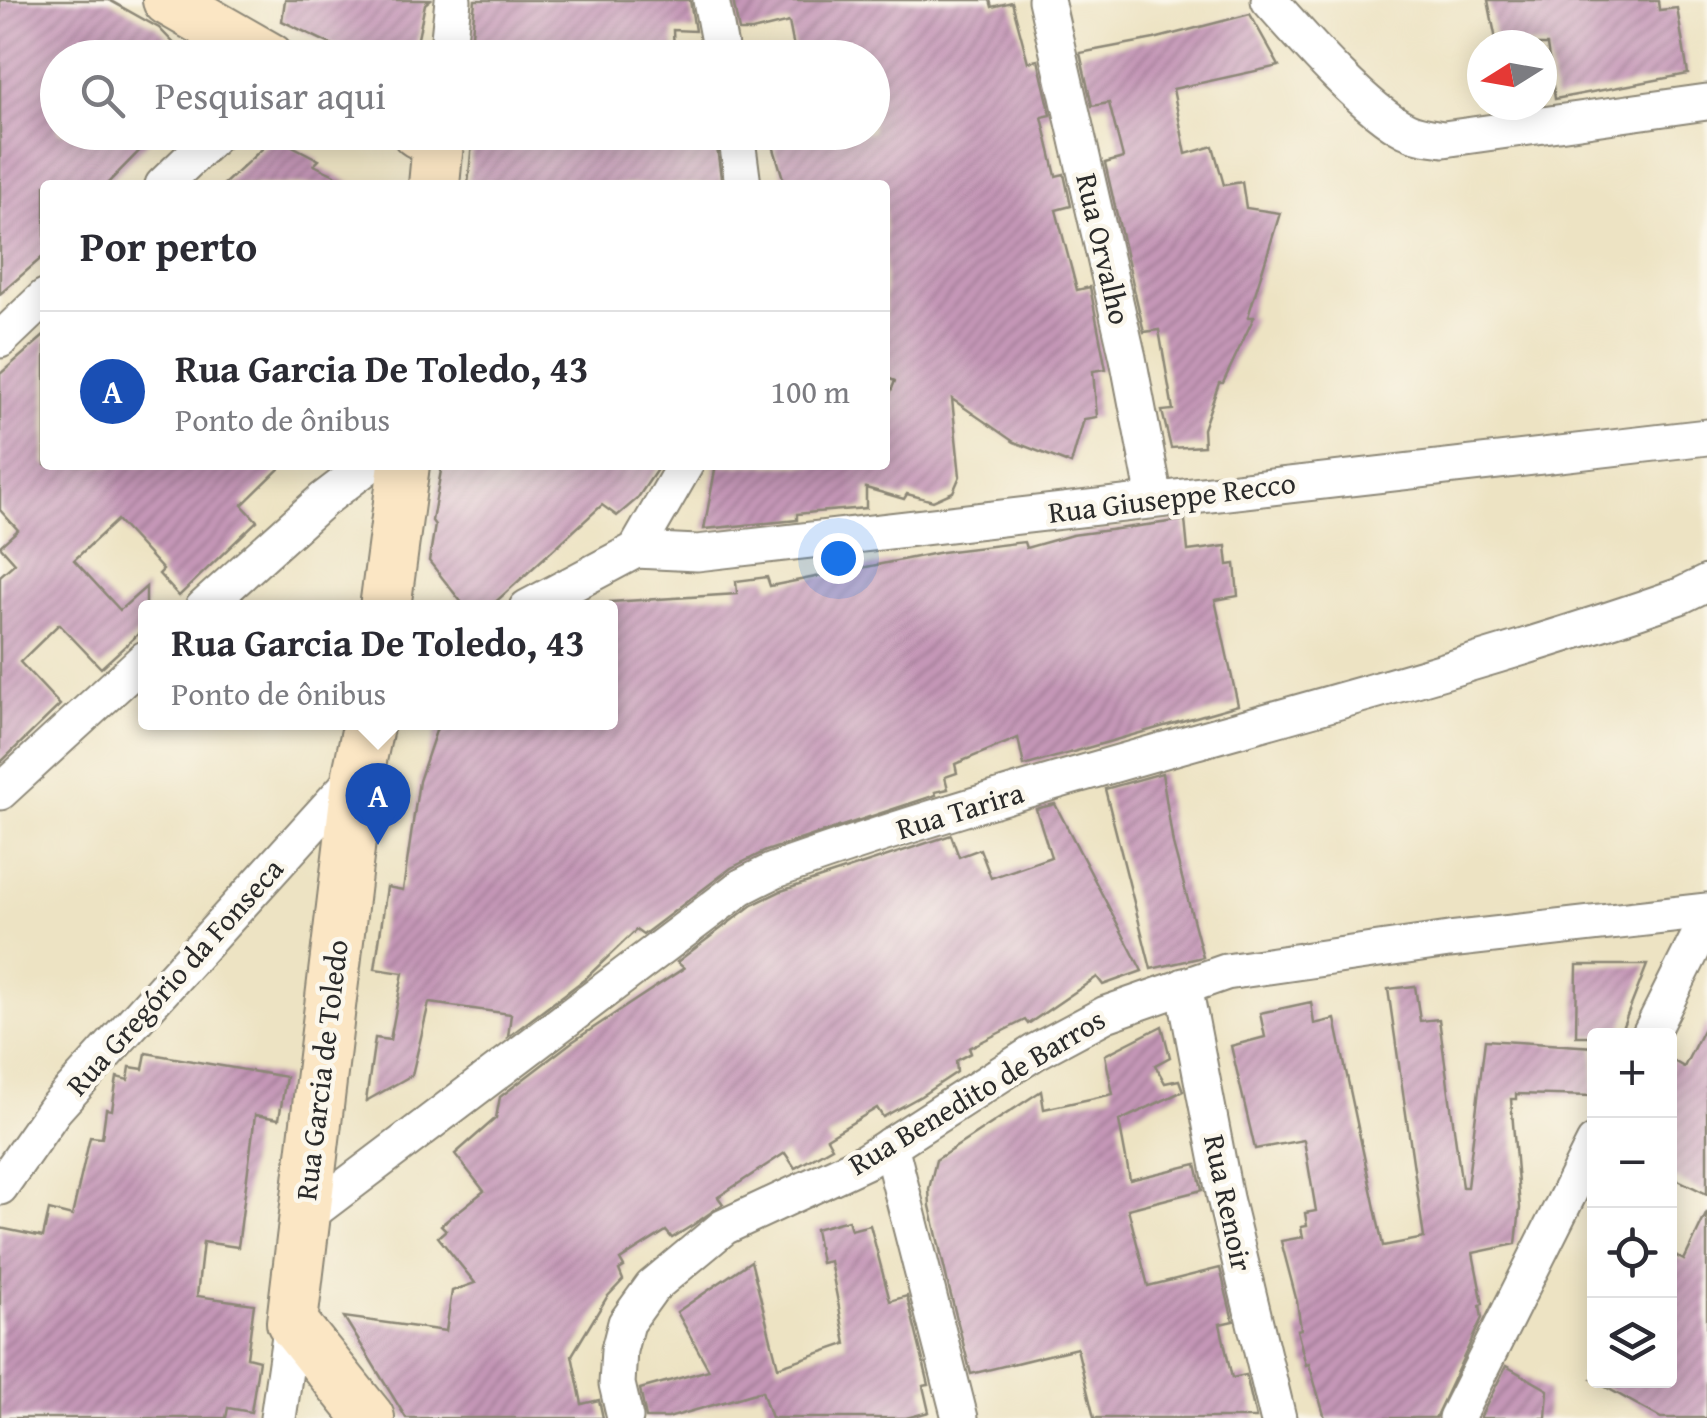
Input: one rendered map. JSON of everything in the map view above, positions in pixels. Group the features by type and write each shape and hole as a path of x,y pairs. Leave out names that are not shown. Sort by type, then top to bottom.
{"street":[{"path":"168,0 237,40"},
{"path":"449,40 454,0"},
{"path":"711,0 719,40"},
{"name":"Rua Orvalho","path":"1046,0 1128,358 1155,499"},
{"path":"1268,0 1353,88 1400,127 1418,136 1444,139 1707,102"},
{"path":"168,180 199,150"},
{"path":"739,150 743,180"},
{"path":"0,340 40,302"},
{"name":"Rua Giuseppe Recco","path":"636,550 697,553 1707,437"},
{"path":"212,600 362,470"},
{"path":"385,600 403,470"},
{"path":"541,600 636,550 682,470"},
{"name":"Rua Tarira","path":"304,1218 741,887 773,870 1199,738 1492,659 1707,583"},
{"path":"0,792 138,666"},
{"name":"Rua Garcia de Toledo","path":"278,1418 358,774 367,730"},
{"name":"Rua Gregório da Fonseca","path":"0,1187 54,1110 358,774"},
{"name":"Rua Benedito de Barros","path":"625,1418 617,1384 619,1350 626,1323 652,1287 724,1227 866,1161 1035,1052 1106,1014 1244,969 1448,940 1707,911"},
{"path":"1653,1028 1707,920"},
{"name":"Rua Renoir","path":"1184,986 1226,1198 1278,1418"},
{"path":"890,1145 960,1418"},
{"path":"1456,1418 1587,1157"},
{"path":"292,1322 369,1418"}],"building":[{"path":"0,0 109,0 159,28 171,40 40,40 40,150 140,150 111,180 40,180 40,259 0,294"},
{"path":"285,0 430,0 425,4 418,40 322,40 282,21"},
{"path":"475,0 690,0 695,31 673,30 673,40 472,40"},
{"path":"733,0 990,0 992,7 1012,2 1028,62 1038,60 1051,115 1042,117 1056,176 1064,174 1071,206 1056,210 1077,290 1090,287 1106,369 1093,371 1097,417 1084,419 1071,464 1014,442 952,399 960,476 953,492 933,501 907,494 904,499 866,488 866,508 797,514 797,520 704,529 715,470 890,470 890,394 895,381 890,379 890,180 783,180 774,150 890,150 890,40 792,40 789,22 739,31"},
{"path":"1488,0 1658,0 1659,10 1677,8 1688,74 1557,99 1557,30 1494,30"},
{"path":"1250,14 1279,66 1173,89 1186,154 1213,146 1224,185 1242,182 1246,208 1280,213 1248,317 1254,317 1223,383 1219,383 1203,429 1204,446 1171,448 1162,411 1173,410 1159,330 1144,332 1105,163 1123,158 1109,103 1092,106 1080,53"},
{"path":"261,150 300,150 319,160 314,165 345,180 228,180"},
{"path":"471,150 717,150 721,180 468,180"},
{"path":"40,339 40,470 278,470 242,505 257,521 179,596 159,574 163,570 117,520 74,560 120,610 146,587 146,600 138,600 138,634 101,668 59,624 20,662 60,705 0,763 0,576 15,563 0,546 18,530 0,510 0,374"},
{"path":"441,470 657,470 637,499 617,516 602,505 498,600 460,600 429,561 435,525 432,521"},
{"path":"1185,520 1188,551 1226,546 1228,565 1235,564 1238,596 1215,600 1238,705 1024,766 1018,738 955,764 957,773 945,777 948,789 935,792 936,795 766,851 731,868 643,935 636,930 585,979 508,1037 511,1014 429,1003 412,1075 366,1101 375,1038 390,1040 403,973 375,969 387,887 403,890 419,781 436,730 618,730 618,601 737,594 736,581 767,577 770,586 942,552 1024,542 1026,548 1072,535"},
{"path":"1162,773 1173,844 1203,957 1151,969 1105,789"},
{"path":"1055,804 1142,971 1103,985 1097,977 1028,1024 1025,1020 969,1048 971,1053 956,1061 957,1072 921,1096 883,1117 877,1108 827,1138 832,1147 795,1168 785,1153 718,1197 723,1204 693,1225 672,1238 666,1231 620,1260 623,1280 607,1297 572,1355 582,1404 599,1400 603,1418 406,1418 344,1317 446,1331 452,1291 475,1283 438,1237 446,1230 441,1225 484,1191 455,1154 496,1118 500,1097 572,1042 684,968 677,962 752,905 781,891 951,835 959,857 980,849 991,878 1051,857 1036,809"},
{"path":"1577,965 1647,965 1622,1028 1587,1028 1587,1036 1576,1036"},
{"path":"1415,986 1420,1021 1439,1019 1462,1187 1467,1187 1485,1040 1587,1047 1587,1096 1516,1094 1516,1099 1511,1099 1520,1208 1516,1244 1473,1253 1482,1318 1435,1418 1325,1418 1297,1330 1301,1329 1297,1302 1281,1241 1303,1237 1301,1227 1307,1226 1305,1213 1316,1211 1304,1140 1255,1149 1231,1046 1265,1037 1260,1013 1311,1002 1314,1024 1335,1019 1383,1246 1424,1238 1388,989"},
{"path":"1707,1022 1707,1194 1677,1179 1677,1063 1684,1067"},
{"path":"1162,1026 1170,1057 1155,1065 1165,1083 1179,1080 1183,1091 1119,1121 1130,1180 1196,1164 1202,1190 1128,1209 1148,1286 1220,1268 1233,1321 1220,1324 1232,1378 1246,1375 1256,1418 1094,1418 1077,1348 971,1374 948,1284 930,1206 929,1189 936,1160 1041,1091 1044,1109 1113,1094 1105,1055"},
{"path":"146,1053 286,1077 279,1119 255,1115 238,1247 203,1242 197,1296 254,1304 247,1357 259,1360 251,1412 228,1408 226,1418 0,1418 0,1228 43,1237 49,1210 72,1216 90,1137 102,1138 106,1109 112,1110 117,1077 128,1080 130,1067 143,1069"},
{"path":"1707,1212 1707,1418 1661,1418 1607,1388 1677,1388 1677,1256 1684,1260"},
{"path":"848,1220 851,1230 870,1225 890,1301 907,1296 929,1385 923,1386 929,1412 906,1418 771,1418 762,1391 668,1418 646,1418 640,1389 709,1370 677,1312 751,1261 778,1367 846,1344 830,1261 821,1263 815,1229"},
{"path":"1506,1366 1548,1390 1546,1418 1480,1418"}],"place":[{"name":"Rua Garcia De Toledo, 43","path":"378,845"}]}
